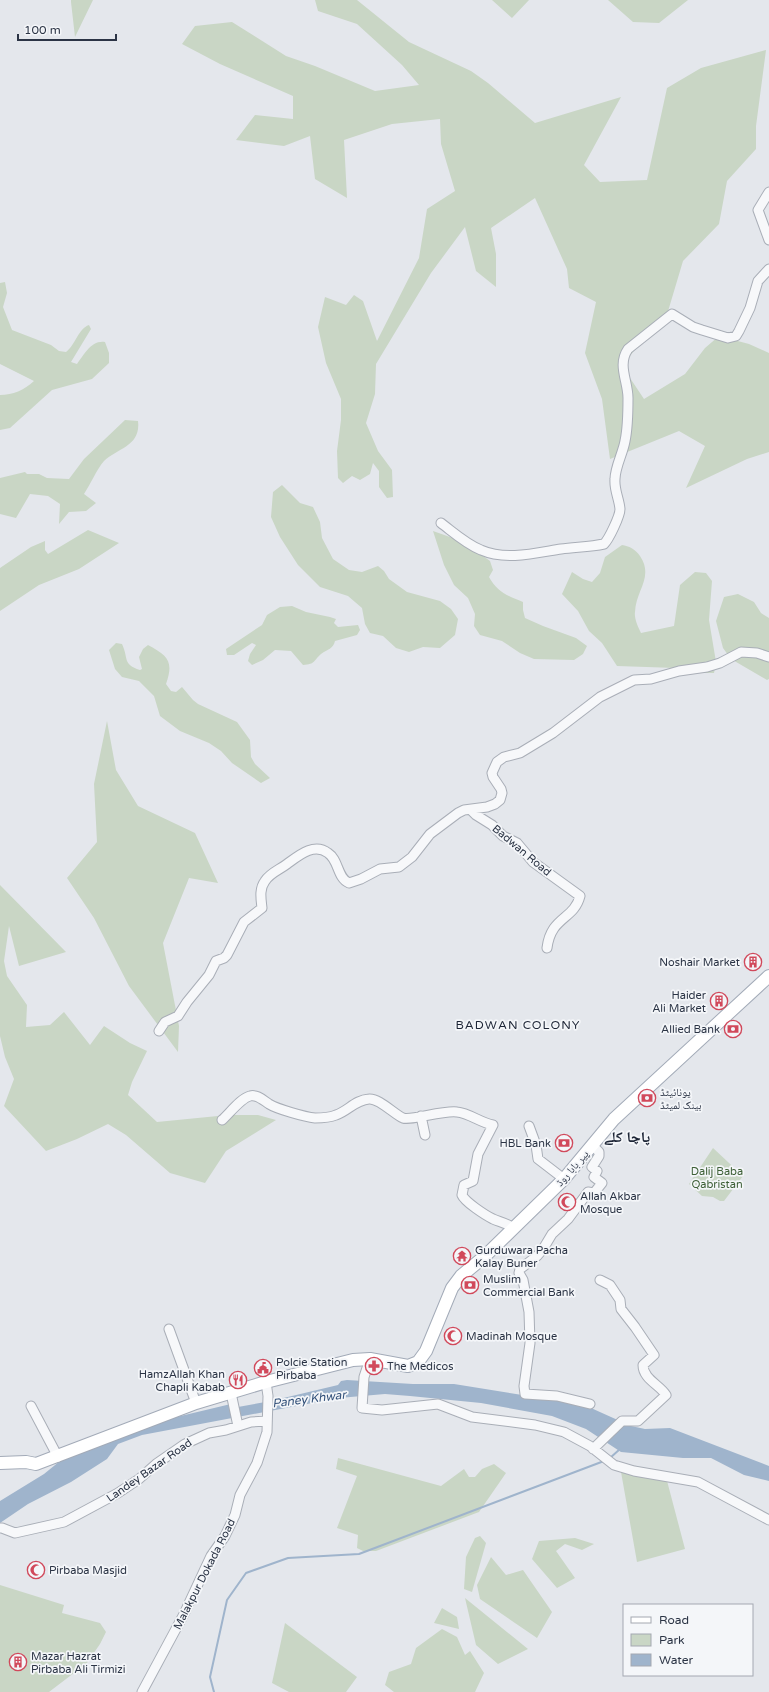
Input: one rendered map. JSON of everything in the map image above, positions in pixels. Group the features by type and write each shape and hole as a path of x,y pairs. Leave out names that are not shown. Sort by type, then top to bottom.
{"main road":[{"name":"پیر بابا روڈ","path":"370,1359 408,1366 418,1362 426,1351 452,1288 461,1276 484,1257 564,1179 614,1119 769,976"},
{"path":"0,1463 26,1462 36,1464 58,1457 196,1403 266,1382 353,1360 370,1359"}],"street":[{"path":"769,192 758,210 769,240"},
{"path":"441,523 483,551 514,556 542,554 560,549 604,544 609,539 620,511 615,490 615,477 628,428 627,388 622,366 623,355 628,348 672,314 692,327 728,338 736,336 750,308 758,281 769,269"},
{"path":"159,1031 165,1022 178,1016 187,1002 209,975 216,961 227,956 244,922 262,908 261,889 269,875 305,851 320,849 328,852 335,859 342,877 349,882 361,879 380,868 400,867 412,857 430,834 458,813 464,810 487,807 500,800 502,793 501,789 493,778 492,773 498,762 504,757 520,753 553,734 600,697 634,680 651,679 679,671 720,663 741,652 757,653 769,657"},
{"name":"Badwan Road","path":"471,810 476,816 492,825 503,836 517,843 533,862 578,894 579,901 575,907 553,928 548,936 547,948"},
{"path":"222,1120 249,1096 256,1096 275,1108 315,1118 336,1115 360,1101 371,1099 383,1104 402,1117 408,1119 457,1112 485,1124 494,1126 478,1154 473,1181 464,1185 462,1195 466,1201 494,1219 504,1222 513,1228"},
{"path":"421,1116 425,1135"},
{"path":"529,1126 536,1145 538,1159 564,1179"},
{"path":"590,1404 557,1396 525,1394 524,1386 530,1343 529,1312 523,1280 519,1273 520,1269 543,1249 552,1234 572,1215 588,1192 594,1193 602,1183 594,1177 597,1170 592,1167 599,1152 592,1145"},
{"path":"593,1449 622,1421 638,1421 666,1395 648,1377 643,1369 644,1365 654,1355 621,1309 620,1300 610,1285 600,1280"},
{"path":"169,1329 196,1403"},
{"path":"370,1359 364,1377 362,1408 382,1410 438,1404 472,1417 535,1425 564,1432 593,1449 614,1465 634,1471 698,1482 769,1520"},
{"name":"Malakpur Dokada Road","path":"142,1692 184,1614 212,1556 235,1515 240,1495 257,1463 267,1432 268,1396 266,1382"},
{"path":"231,1393 238,1426"},
{"path":"31,1406 58,1457"},
{"name":"Landey Bazar Road","path":"0,1528 15,1533 49,1526 70,1519 104,1502 139,1479 185,1444 209,1433 226,1430 267,1418"}],"green space":[{"path":"71,0 93,0 75,37 71,2"},
{"path":"315,0 357,0 409,42 471,71 488,83 535,123 621,97 584,165 600,182 647,180 667,88 701,68 766,50 756,126 756,149 727,181 719,224 683,261 666,318 649,332 622,366 644,399 685,374 705,348 719,336 749,344 769,353 769,452 747,459 686,488 705,446 679,431 610,459 602,399 585,353 596,302 569,288 567,269 535,198 491,228 496,254 496,287 476,271 465,227 431,273 376,364 375,394 366,423 378,451 392,470 393,497 387,498 379,487 379,471 373,463 370,474 360,480 352,476 343,483 338,478 337,451 341,420 341,399 326,363 318,327 325,297 346,305 354,295 363,301 377,341 419,258 427,209 455,191 441,144 440,119 392,124 344,140 347,198 315,179 310,136 284,146 236,140 255,115 293,119 293,96 220,64 182,44 195,26 232,22 286,56 315,66 375,91 419,85 402,65 357,24 318,11"},
{"path":"492,0 529,0 512,18"},
{"path":"608,0 688,0 659,23 633,22"},
{"path":"5,282 7,293 3,307 12,330 51,345 59,351 66,352 82,330 89,325 91,329 71,362 77,364 92,346 96,343 105,342 109,353 109,363 92,379 52,390 10,428 0,430 0,395 18,391 34,381 0,364 0,283"},
{"path":"125,420 138,421 136,436 127,446 104,461 99,468 84,494 96,503 86,511 69,512 59,524 60,504 48,496 30,494 16,518 0,514 0,478 25,472 27,474 39,474 47,478 69,479 84,459"},
{"path":"282,485 300,503 313,507 320,522 322,538 333,559 349,570 362,572 378,566 384,571 389,579 407,592 440,601 451,609 458,619 455,635 440,648 423,647 409,652 396,648 383,636 370,633 365,624 362,608 348,596 320,587 298,565 280,537 271,517 273,492"},
{"path":"88,530 119,543 79,569 39,585 0,611 0,568 31,547 45,541 45,550 48,554"},
{"path":"433,531 464,542 490,561 493,570 489,577 492,582 503,593 523,602 525,618 576,638 587,646 583,654 574,660 534,659 520,653 502,641 480,635 474,626 475,614 468,598 454,585 444,565"},
{"path":"622,545 636,551 644,564 645,577 636,604 635,614 636,622 641,633 674,626 680,585 695,572 706,573 712,581 709,620 716,662 714,673 697,673 676,668 617,666 602,643 589,631 578,611 562,594 572,572 583,579 592,582 600,573 605,557"},
{"path":"738,594 754,602 761,613 769,618 769,679 767,680 731,659 723,648 716,621 724,597"},
{"path":"292,606 306,612 336,619 334,623 338,627 358,625 360,630 357,635 335,641 332,647 321,654 314,662 307,665 303,665 291,651 275,650 263,660 252,665 248,661 250,654 256,645 252,643 234,655 227,655 226,649 262,625 267,615 280,607"},
{"path":"116,643 122,644 128,663 134,668 140,670 142,669 139,657 143,649 148,645 165,656 169,664 166,684 171,691 176,692 182,687 198,704 237,722 250,740 251,757 255,764 270,778 261,783 232,763 221,751 209,743 180,731 160,716 154,696 139,681 122,677 115,669 109,650"},
{"path":"107,721 116,770 138,806 195,833 218,883 189,878 163,943 179,1026 178,1052 129,986 94,918 67,878 97,842 94,784"},
{"path":"0,885 66,952 19,966 9,926 4,961 7,976 27,1005 26,1027 50,1025 64,1012 90,1045 104,1026 130,1043 147,1051 132,1082 128,1095 157,1122 228,1115 258,1115 276,1120 226,1151 205,1183 170,1173 126,1135 108,1124 77,1139 46,1151 4,1106 14,1079 5,1057 0,1036"},
{"name":"Dalij Baba Qabristan","path":"713,1148 743,1176 724,1201 720,1201 713,1197 702,1196 689,1184"},
{"path":"338,1458 441,1486 464,1469 469,1477 475,1477 482,1469 494,1464 506,1473 479,1512 376,1551 363,1551 357,1548 358,1535 337,1528 357,1476 336,1469"},
{"path":"621,1472 666,1477 685,1549 637,1562"},
{"path":"480,1536 486,1543 472,1592 464,1589 466,1557 475,1538"},
{"path":"575,1538 594,1544 582,1550 565,1544 556,1551 575,1578 557,1588 532,1559 539,1541"},
{"path":"491,1557 506,1575 523,1570 552,1612 537,1638 480,1599 477,1585"},
{"path":"0,1585 64,1605 62,1613 100,1623 106,1632 87,1663 49,1692 0,1692"},
{"path":"465,1598 528,1649 498,1664 476,1645"},
{"path":"442,1608 457,1617 459,1629 434,1623"},
{"path":"285,1623 357,1677 346,1692 289,1692 272,1683"},
{"path":"442,1629 457,1637 465,1655 470,1651 484,1673 475,1692 394,1692 385,1685 389,1672 411,1664 416,1648"}],"water":[{"name":"Paney Khwar","path":"347,1380 413,1384 454,1384 560,1401 591,1408 631,1426 645,1429 670,1428 769,1466 769,1481 744,1475 711,1458 683,1458 621,1452 586,1429 552,1416 481,1403 385,1394 339,1398 142,1435 118,1444 107,1459 71,1482 28,1504 0,1523 0,1501 44,1474 60,1461 143,1425 235,1403 238,1407 271,1401 338,1385 341,1381"}],"waterway":[{"path":"610,1458 620,1449"},
{"path":"214,1692 210,1677 227,1600 246,1573 288,1558 359,1554 604,1461"}],"place":[{"name":"Noshair Market","path":"753,962"},
{"name":"Haider Ali Market","path":"719,1001"},
{"name":"Allied Bank","path":"733,1029"},
{"name":"یونائیٹڈ بینک لمیٹڈ","path":"647,1098"},
{"name":"HBL Bank","path":"564,1143"},
{"name":"Allah Akbar Mosque","path":"567,1202"},
{"name":"Gurduwara Pacha Kalay Buner","path":"462,1256"},
{"name":"Muslim Commercial Bank","path":"470,1285"},
{"name":"Madinah Mosque","path":"453,1336"},
{"name":"The Medicos","path":"374,1366"},
{"name":"Polcie Station Pirbaba","path":"263,1368"},
{"name":"HamzAllah Khan Chapli Kabab","path":"238,1380"},
{"name":"Pirbaba Masjid","path":"36,1570"},
{"name":"Mazar Hazrat Pirbaba Ali Tirmizi","path":"18,1662"}],"district":[{"name":"BADWAN COLONY","path":"518,1025"},
{"name":"پاچا کلے","path":"627,1137"}]}
